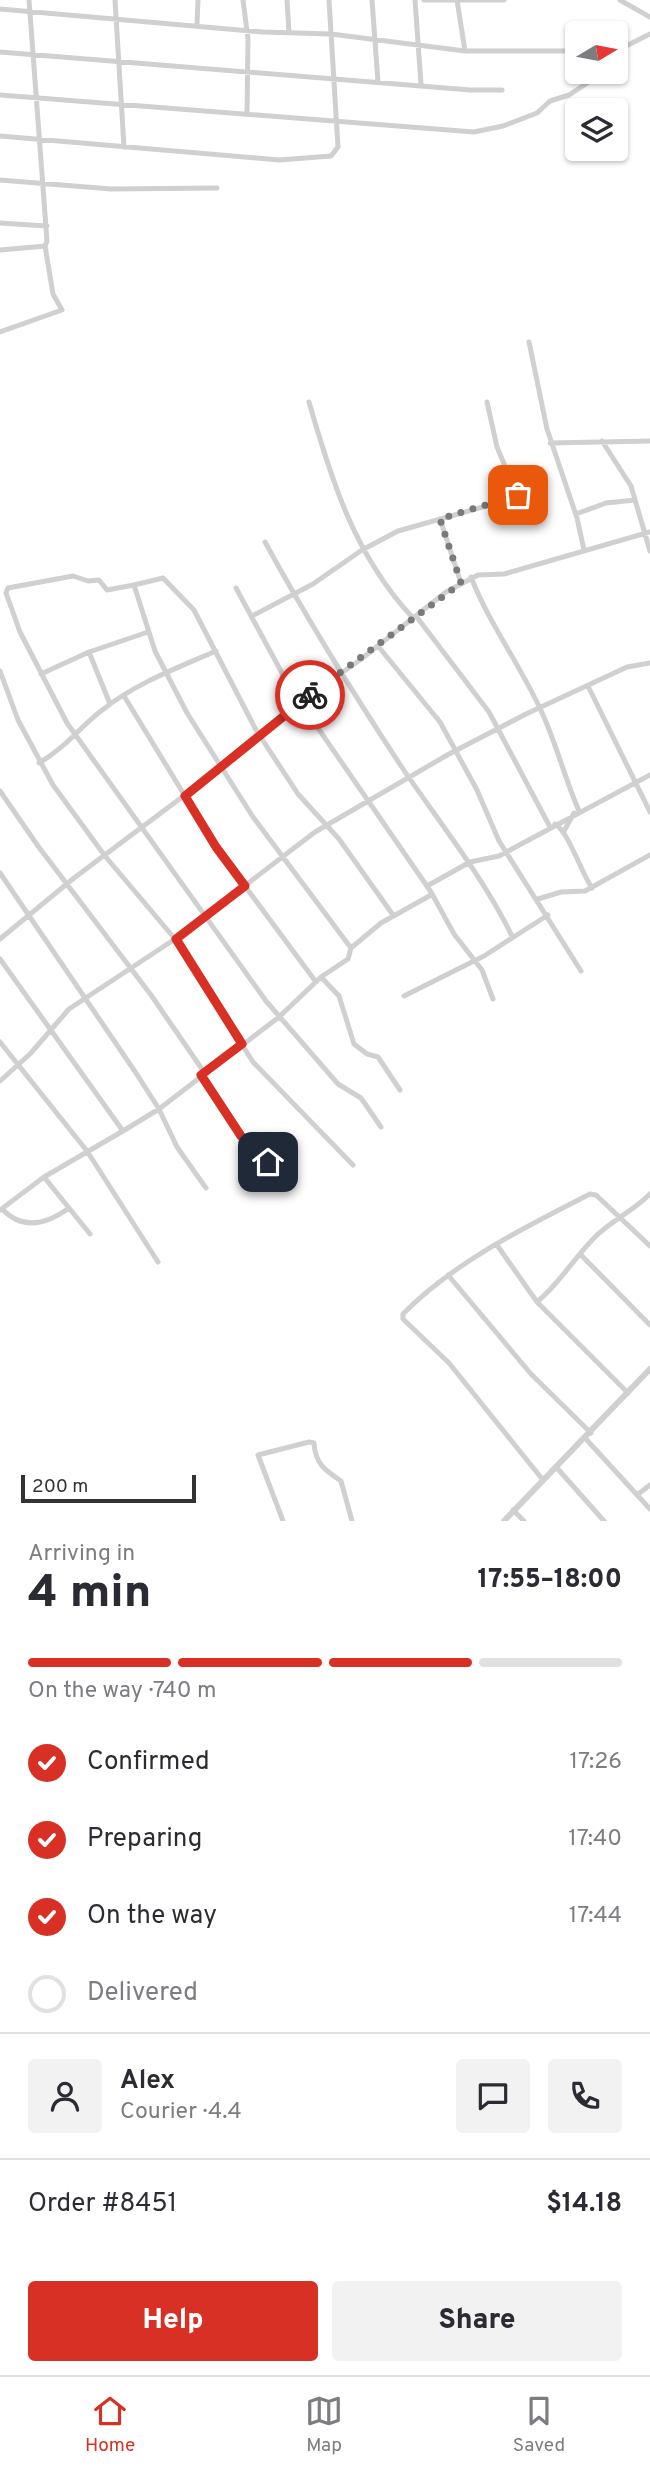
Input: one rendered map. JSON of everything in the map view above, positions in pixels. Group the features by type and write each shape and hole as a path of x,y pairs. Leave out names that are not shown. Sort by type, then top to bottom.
{"street":[{"path":"0,332 62,310 53,294 46,246 47,226 29,0"},
{"path":"115,0 124,147"},
{"path":"197,24 198,0"},
{"path":"243,0 249,73 247,113"},
{"path":"287,0 289,33"},
{"path":"0,136 279,160 331,156 338,146 329,0"},
{"path":"372,0 378,82"},
{"path":"415,0 421,84"},
{"path":"424,0 504,0"},
{"path":"620,0 650,18"},
{"path":"457,1 465,51"},
{"path":"0,9 247,30 331,34 465,51 565,51"},
{"path":"628,45 650,34"},
{"path":"0,52 249,73 502,90"},
{"path":"0,95 481,131 537,113 550,101 585,84"},
{"path":"0,180 136,190 217,188"},
{"path":"0,223 47,226"},
{"path":"0,250 46,246"},
{"path":"529,342 550,443 576,514 584,550"},
{"path":"309,402 341,506 362,550 461,671 498,728 552,825 564,831 578,865 592,888"},
{"path":"251,615 293,595 362,550 398,531 518,496 497,447 487,402"},
{"path":"601,441 625,475 648,532 650,551"},
{"path":"550,443 650,441"},
{"path":"576,514 606,503 635,500"},
{"path":"440,519 461,583"},
{"path":"0,939 68,883 221,768 300,702 461,583 485,573 504,574 648,532"},
{"path":"265,542 293,595 410,778 470,862 512,936"},
{"path":"381,1127 361,1098 338,1084 279,1017 59,711 16,621 6,590 73,576 88,581 99,580 107,590 165,580 194,610 259,736 298,794 321,823 328,826 393,915"},
{"path":"471,578 484,610 518,666 539,708 576,812"},
{"path":"134,585 148,632 187,713 221,768 283,857 351,948"},
{"path":"236,588 300,702 427,886 454,934 474,960 493,999"},
{"path":"41,674 89,652 148,632"},
{"path":"378,646 421,695 456,750 499,841 508,851 581,971"},
{"path":"39,763 77,736 110,704 167,672 216,651"},
{"path":"89,652 110,704"},
{"path":"0,1081 18,1066 51,1027 86,996 176,939 315,832 498,728 638,663 650,663"},
{"path":"0,671 18,720 39,763 105,856 176,939 262,1071 353,1165"},
{"path":"588,686 650,812"},
{"path":"124,696 216,847 272,927 316,982"},
{"path":"427,886 470,862 499,856 576,812 650,775"},
{"path":"0,791 131,968 241,1136 264,1155 281,1186"},
{"path":"564,831 576,812"},
{"path":"538,899 592,888 650,855"},
{"path":"0,873 86,996 159,1109 177,1147 206,1188"},
{"path":"69,1208 41,1224 13,1219 1,1210 44,1177 159,1109 202,1073 279,1017 321,977 348,959 351,948 393,915 431,895"},
{"path":"404,996 474,960 548,915"},
{"path":"0,960 51,1027 123,1131"},
{"path":"321,977 339,996 354,1044 367,1054 378,1056 400,1090"},
{"path":"0,1042 87,1151 158,1262"},
{"path":"44,1177 90,1234"},
{"path":"543,1480 449,1363 402,1317 422,1295 448,1276 497,1245 593,1193 623,1218 650,1246"},
{"path":"537,1302 561,1280 601,1232 623,1218 650,1194"},
{"path":"497,1245 537,1302 628,1393"},
{"path":"580,1254 650,1325"},
{"path":"448,1276 650,1509"},
{"path":"504,1521 650,1369"},
{"path":"283,1521 258,1455 309,1442 314,1443 319,1462 325,1471 341,1481 352,1521"},
{"path":"556,1468 604,1521"},
{"path":"637,1495 650,1485"},
{"path":"513,1510 524,1521"}],"way so far":[{"path":"310,695 461,583 440,519 518,495"}],"route":[{"path":"268,1162 259,1150 241,1136 201,1075 242,1044 176,939 245,886 216,847 185,796 310,695"}]}
